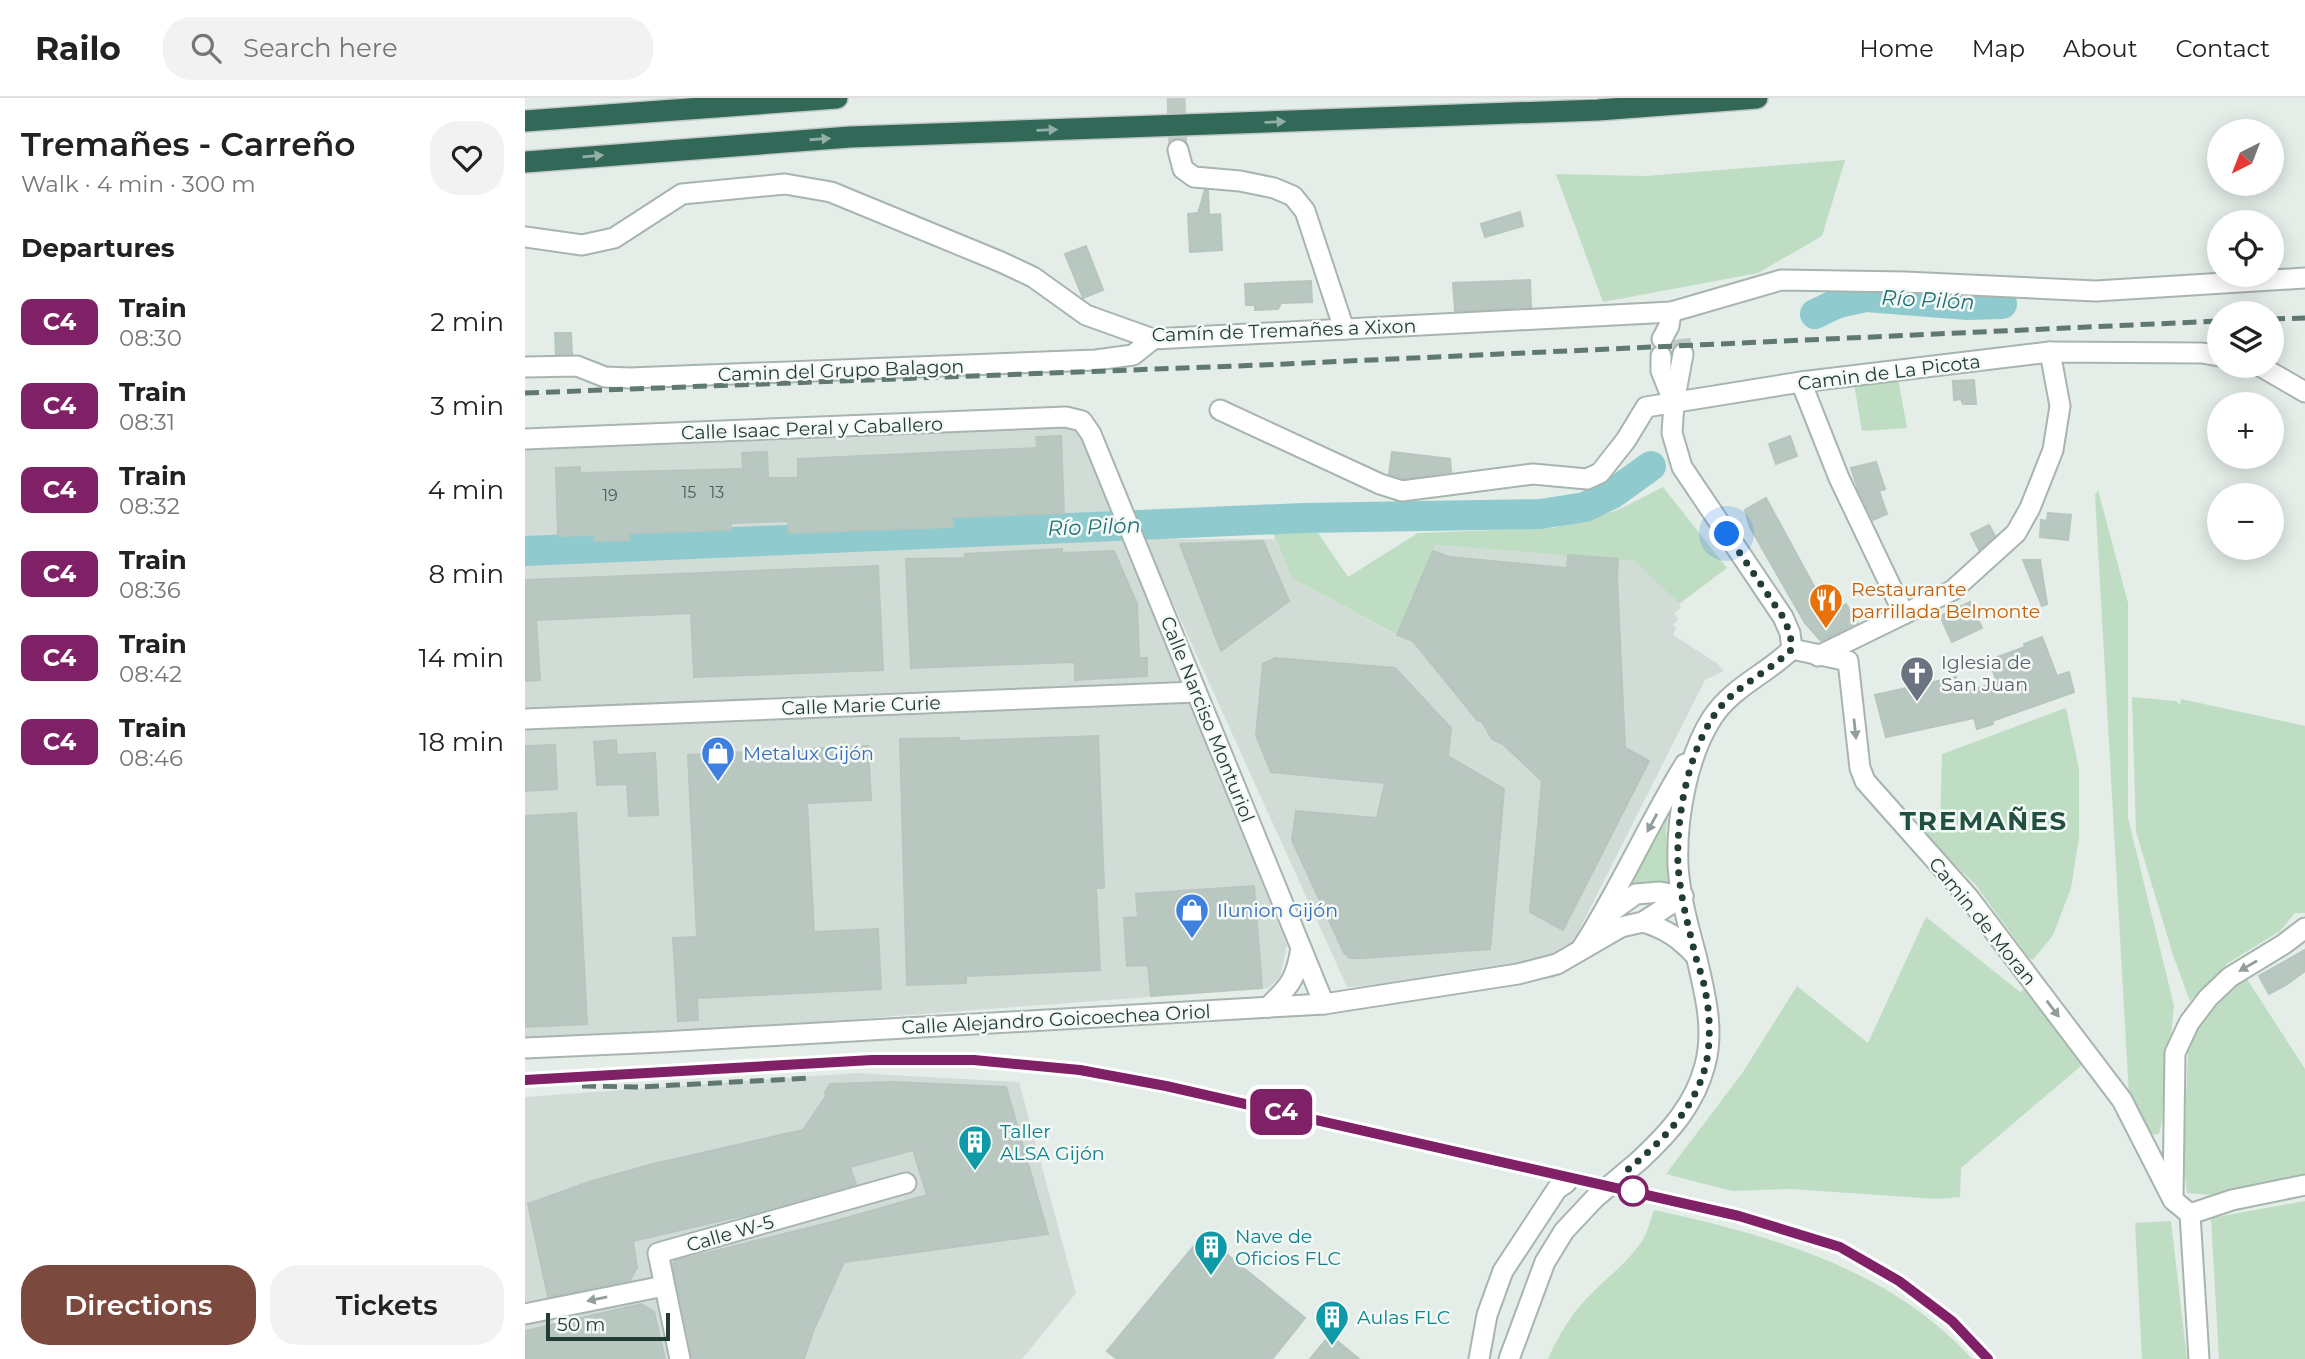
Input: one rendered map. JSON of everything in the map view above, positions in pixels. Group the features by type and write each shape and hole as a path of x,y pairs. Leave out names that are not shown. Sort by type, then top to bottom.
{"highway":[{"path":"525,121 838,98"},
{"path":"525,162 850,137 1598,110 1757,98"}],"street":[{"path":"1178,150 1184,169 1194,177 1240,181 1274,188 1293,196 1305,211 1344,329"},
{"name":"Camín de Tremañes a Xixon","path":"525,237 582,245 614,238 682,194 785,184 831,192 1001,262 1033,277 1086,315 1153,339 1344,329 1671,337 1781,280 1905,282 2096,291 2305,278"},
{"path":"1580,951 1601,919 1671,787 1713,716 1733,692 1792,649 1790,633 1783,617 1682,467 1672,433 1674,403 1671,337"},
{"name":"Camin del Grupo Balagon","path":"525,367 577,366 605,377 630,378 1096,360 1133,355 1153,339"},
{"path":"1818,656 1953,590 2016,533 2026,517 2053,450 2060,406 2050,352"},
{"name":"Camin de La Picota","path":"1220,410 1380,484 1402,491 1533,474 1587,479 1600,473 1626,440 1646,407 1801,382 2050,352 2207,354"},
{"path":"2281,378 2305,392"},
{"path":"1801,382 1839,478 1904,614"},
{"name":"Calle Isaac Peral y Caballero","path":"525,439 1066,417 1082,421 1091,434"},
{"name":"Calle Narciso Monturiol","path":"1091,434 1324,1004"},
{"name":"Camin de Moran","path":"1792,649 1848,661 1860,768 1865,781 1969,898 2122,1100 2173,1200 2190,1214"},
{"name":"Calle Marie Curie","path":"525,719 1196,691"},
{"path":"1509,1359 1545,1262 1563,1231 1595,1198 1667,1135 1698,1087 1706,1062 1708,1023 1705,990 1678,866 1684,793 1699,743"},
{"path":"1601,919 1636,894 1660,892 1683,896"},
{"name":"Calle Alejandro Goicoechea Oriol","path":"525,1048 1324,1004 1518,974 1557,964 1621,928 1643,922 1683,896"},
{"path":"1643,922 1678,937 1696,956"},
{"path":"2173,1200 2175,1053 2189,1023 2208,998 2230,976 2284,944 2305,928"},
{"path":"1268,1007 1285,991 1297,973 1301,947"},
{"name":"Calle W-5","path":"680,1359 658,1253 907,1183"},
{"path":"1479,1359 1487,1315 1503,1271 1557,1189 1566,1183"},
{"path":"2199,1359 2190,1214 2232,1200 2305,1185"},
{"path":"525,1314 664,1286"}],"shaded area":[{"path":"1072,408 1287,945 1280,977 1268,988 525,1044 525,430"},
{"path":"1144,539 1275,539 1292,578 1396,635 1435,545 1635,561 1679,604 1681,607 1674,614 1679,619 1673,625 1676,628 1673,635 1718,664 1724,671 1705,680 1555,978 1347,987"},
{"path":"856,1073 1019,1082 1076,1293 1022,1359 525,1359 525,1097"}],"green space":[{"path":"1845,160 1822,236 1758,273 1603,302 1556,174 1645,176"},
{"path":"1898,379 1907,428 1862,431 1854,384"},
{"path":"1663,487 1727,568 1679,604 1635,561 1435,545 1397,635 1292,578 1272,531 1318,533 1348,577 1418,533 1553,528 1618,510"},
{"path":"2098,490 2128,603 2128,818 2174,1006 2162,1121 2159,1134 2148,1135 2129,1096 2095,495"},
{"path":"2132,697 2176,701 2180,705 2181,699 2305,726 2305,913 2295,913 2280,931 2228,963 2190,1001 2173,955 2136,832"},
{"path":"2066,708 2079,769 2079,838 2071,888 2053,935 2033,960 1975,884 1922,834 1940,829 1942,754"},
{"path":"1671,801 1666,827 1668,884 1625,892"},
{"path":"1926,917 2020,992 2027,987 2082,1065 1961,1168 1960,1197 1937,1199 1791,1189 1732,1191 1666,1174 1743,1072 1797,986 1868,1043"},
{"path":"2245,976 2305,1069 2305,1176 2212,1195 2187,1193 2183,1161 2189,1035"},
{"path":"2305,1201 2305,1359 2219,1359 2211,1218"},
{"path":"1654,1210 1784,1244 1866,1278 1940,1327 1972,1359 1548,1359 1579,1307 1642,1241"},
{"path":"2171,1221 2187,1359 2142,1359 2135,1223"}],"building":[{"path":"1205,190 1208,190 1209,215 1220,214 1222,250 1190,252 1188,214 1198,213"},
{"path":"1520,212 1523,226 1485,237 1481,224"},
{"path":"1086,246 1103,290 1083,298 1065,254"},
{"path":"1530,280 1531,307 1455,311 1453,283"},
{"path":"1311,281 1312,302 1281,303 1278,309 1255,310 1255,305 1246,305 1245,284"},
{"path":"555,333 571,333 572,354 556,354"},
{"path":"1974,380 1976,404 1963,404 1961,399 1954,400 1953,381"},
{"path":"1061,436 1064,513 953,517 953,527 789,533 788,521 731,523 731,530 628,533 629,540 595,541 594,535 558,536 556,468 580,467 580,473 743,469 742,453 767,452 768,478 798,478 798,459 1037,448 1036,437"},
{"path":"1790,436 1797,456 1776,464 1769,444"},
{"path":"1392,452 1450,459 1451,472 1403,479 1389,474"},
{"path":"1876,462 1885,489 1879,491 1887,514 1873,520 1851,468"},
{"path":"1766,498 1829,614 1846,604 1857,623 1821,641 1805,623 1750,527 1745,510"},
{"path":"2048,513 2071,515 2068,540 2040,537 2041,520 2047,521"},
{"path":"1989,525 1995,536 1979,550 1971,534"},
{"path":"1263,541 1289,601 1221,651 1180,544"},
{"path":"1062,549 1062,553 1114,551 1137,604 1139,658 1147,658 1147,676 1075,680 1075,662 911,668 906,559 965,558 965,554"},
{"path":"1433,551 1449,557 1567,568 1568,555 1618,559 1625,748 1649,761 1563,930 1530,912 1542,781 1503,744 1492,739 1481,720 1478,721 1413,641 1397,635"},
{"path":"2023,560 2040,560 2047,604 2042,606"},
{"path":"878,566 883,670 694,677 691,613 536,620 540,680 525,681 525,580"},
{"path":"1970,602 1982,628 1952,642 1940,616"},
{"path":"2042,637 2057,676 2069,672 2074,692 1992,721 1993,724 1977,729 1974,718 1886,737 1875,695 1956,677 1960,694 1997,682 1989,660 2025,647 2024,644"},
{"path":"1275,658 1395,668 1451,728 1448,756 1504,789 1490,949 1364,958 1350,958 1344,953 1292,840 1296,811 1377,818 1385,783 1271,772 1256,735 1263,664"},
{"path":"1098,736 1104,888 1096,888 1100,970 966,976 966,983 907,985 900,739 959,738 959,741"},
{"path":"616,740 617,755 655,753 658,815 629,816 627,784 597,785 594,742"},
{"path":"555,745 557,789 525,791 525,746"},
{"path":"868,746 871,800 807,803 814,932 878,929 881,989 697,998 698,1020 678,1021 673,938 697,937 688,755"},
{"path":"576,813 587,1024 525,1027 525,816"},
{"path":"1254,886 1262,988 1151,996 1148,965 1127,966 1124,918 1138,917 1136,894"},
{"path":"2305,950 2305,971 2269,994 2259,976"},
{"path":"893,1082 1006,1087 1048,1234 844,1262 814,1329 804,1359 693,1359 673,1264 675,1261 927,1195 913,1150 850,1167 856,1184 754,1213 633,1241 637,1268 630,1280 548,1297 528,1204 589,1182 653,1164 803,1130 826,1096 825,1092 830,1084"},
{"name":"Nave de Oficios FLC","path":"1203,1235 1305,1318 1272,1359 1117,1359 1107,1351"},
{"path":"641,1304 654,1312 665,1359 525,1359 525,1331"},
{"name":"Aulas FLC","path":"1330,1335 1359,1359 1310,1359"}],"waterway":[{"name":"Río Pilón","path":"1815,314 1838,303 1866,297 1968,305 2002,304"},
{"name":"Río Pilón","path":"525,551 1303,518 1541,514 1585,507 1612,494 1651,466"}],"tunnel":[{"path":"1176,98 1178,150"},
{"path":"1681,339 1683,354"}],"railway":[{"path":"2284,319 2305,318"},
{"path":"525,393 1262,365 2207,322"},
{"path":"525,1080 872,1060 974,1060 1080,1070 1166,1086 1739,1216 1840,1247 1899,1281 1952,1321 1988,1359"},
{"path":"582,1086 638,1087 812,1078"}],"train":[{"name":"C4","path":"525,1080 872,1060 974,1060 1080,1070 1166,1086 1739,1216 1840,1247 1899,1281 1952,1321 1988,1359"}],"place":[{"name":"Restaurante parrillada Belmonte","path":"1826,630"},
{"name":"Iglesia de San Juan","path":"1917,703"},
{"name":"Metalux Gijón","path":"718,783"},
{"name":"Ilunion Gijón","path":"1192,940"},
{"name":"Taller ALSA Gijón","path":"975,1172"},
{"name":"Nave de Oficios FLC","path":"1211,1277"},
{"name":"Aulas FLC","path":"1332,1347"}],"district":[{"name":"TREMAÑES","path":"1984,821"}],"route":[{"path":"1633,1191 1625,1172 1667,1135 1684,1112 1698,1087 1706,1062 1708,1023 1705,990 1678,866 1684,793 1699,743 1713,716 1733,692 1792,649 1790,633 1783,617 1727,534"}]}
